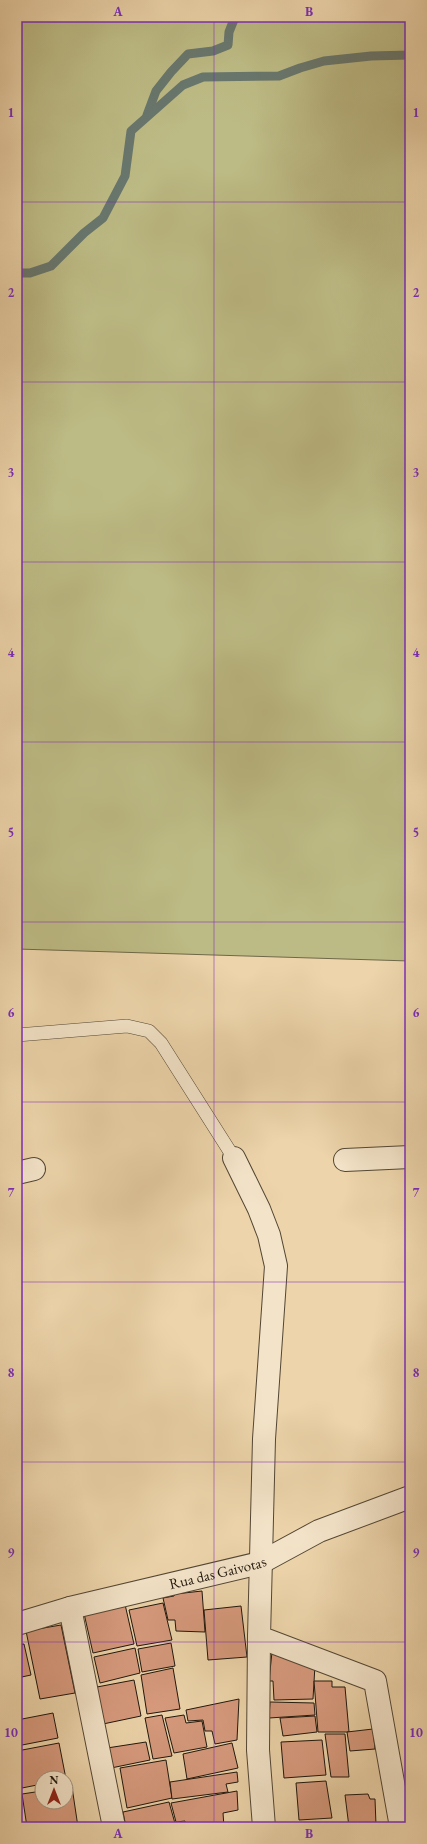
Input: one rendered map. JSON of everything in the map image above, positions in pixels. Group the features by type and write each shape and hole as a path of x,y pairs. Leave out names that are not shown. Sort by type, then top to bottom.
{"street":[{"path":"346,1160 410,1157"},
{"path":"234,1158 259,1209 269,1235 276,1266 264,1439 260,1563 258,1750 264,1827"},
{"name":"Rua das Gaivotas","path":"17,1624 70,1608 260,1563 319,1532 410,1497"},
{"path":"70,1608 114,1827"},
{"path":"259,1637 375,1681 401,1827"}],"lane":[{"path":"17,1034 127,1026 149,1031 161,1043 234,1158"}],"shaded area":[{"path":"17,17 410,17 410,961 17,949"}],"building":[{"path":"202,1591 205,1632 176,1631 175,1620 168,1620 163,1598 174,1596 175,1594"},
{"path":"124,1600 134,1644 93,1653 83,1609"},
{"path":"163,1603 172,1640 137,1646 129,1610"},
{"path":"241,1606 247,1657 208,1660 204,1610"},
{"path":"61,1625 75,1693 40,1699 26,1631"},
{"path":"171,1643 175,1666 142,1672 138,1649"},
{"path":"24,1644 31,1675 17,1678 17,1645"},
{"path":"135,1648 140,1673 100,1683 94,1657"},
{"path":"272,1652 315,1665 313,1699 274,1700 273,1681 269,1681"},
{"path":"173,1668 180,1709 147,1714 141,1675"},
{"path":"134,1680 141,1716 103,1724 97,1687"},
{"path":"314,1681 332,1681 332,1687 345,1687 349,1732 318,1732"},
{"path":"239,1699 237,1740 215,1744 212,1731 205,1731 203,1720 188,1721 186,1710"},
{"path":"270,1702 314,1703 315,1715 269,1718"},
{"path":"53,1713 58,1738 17,1746 17,1720"},
{"path":"162,1715 172,1756 153,1759 145,1718"},
{"path":"184,1715 186,1723 202,1721 207,1747 174,1753 165,1718"},
{"path":"315,1716 317,1732 283,1736 280,1718"},
{"path":"373,1729 375,1749 350,1751 347,1732"},
{"path":"325,1734 345,1734 349,1777 331,1777"},
{"path":"322,1740 326,1775 284,1778 281,1742"},
{"path":"146,1742 150,1760 111,1768 107,1748"},
{"path":"59,1743 64,1770 34,1770 34,1786 22,1788 17,1762 17,1751"},
{"path":"232,1743 238,1768 187,1779 183,1754"},
{"path":"166,1760 172,1798 127,1808 120,1768"},
{"path":"237,1772 238,1782 226,1784 228,1792 172,1799 170,1782"},
{"path":"326,1781 332,1818 299,1820 296,1783"},
{"path":"237,1791 238,1810 223,1813 224,1827 185,1827 185,1821 176,1822 171,1803"},
{"path":"34,1792 34,1810 74,1810 74,1800 78,1827 27,1827 22,1794"},
{"path":"368,1794 370,1799 375,1799 376,1825 349,1827 345,1795"},
{"path":"169,1802 176,1827 126,1827 123,1812"}],"waterway":[{"path":"147,115 156,91 188,54 213,51 228,45 229,32 235,17"},
{"path":"17,273 30,273 51,266 84,233 103,218 125,176 131,131 183,85 203,77 279,76 324,61 371,56 410,55"}]}
